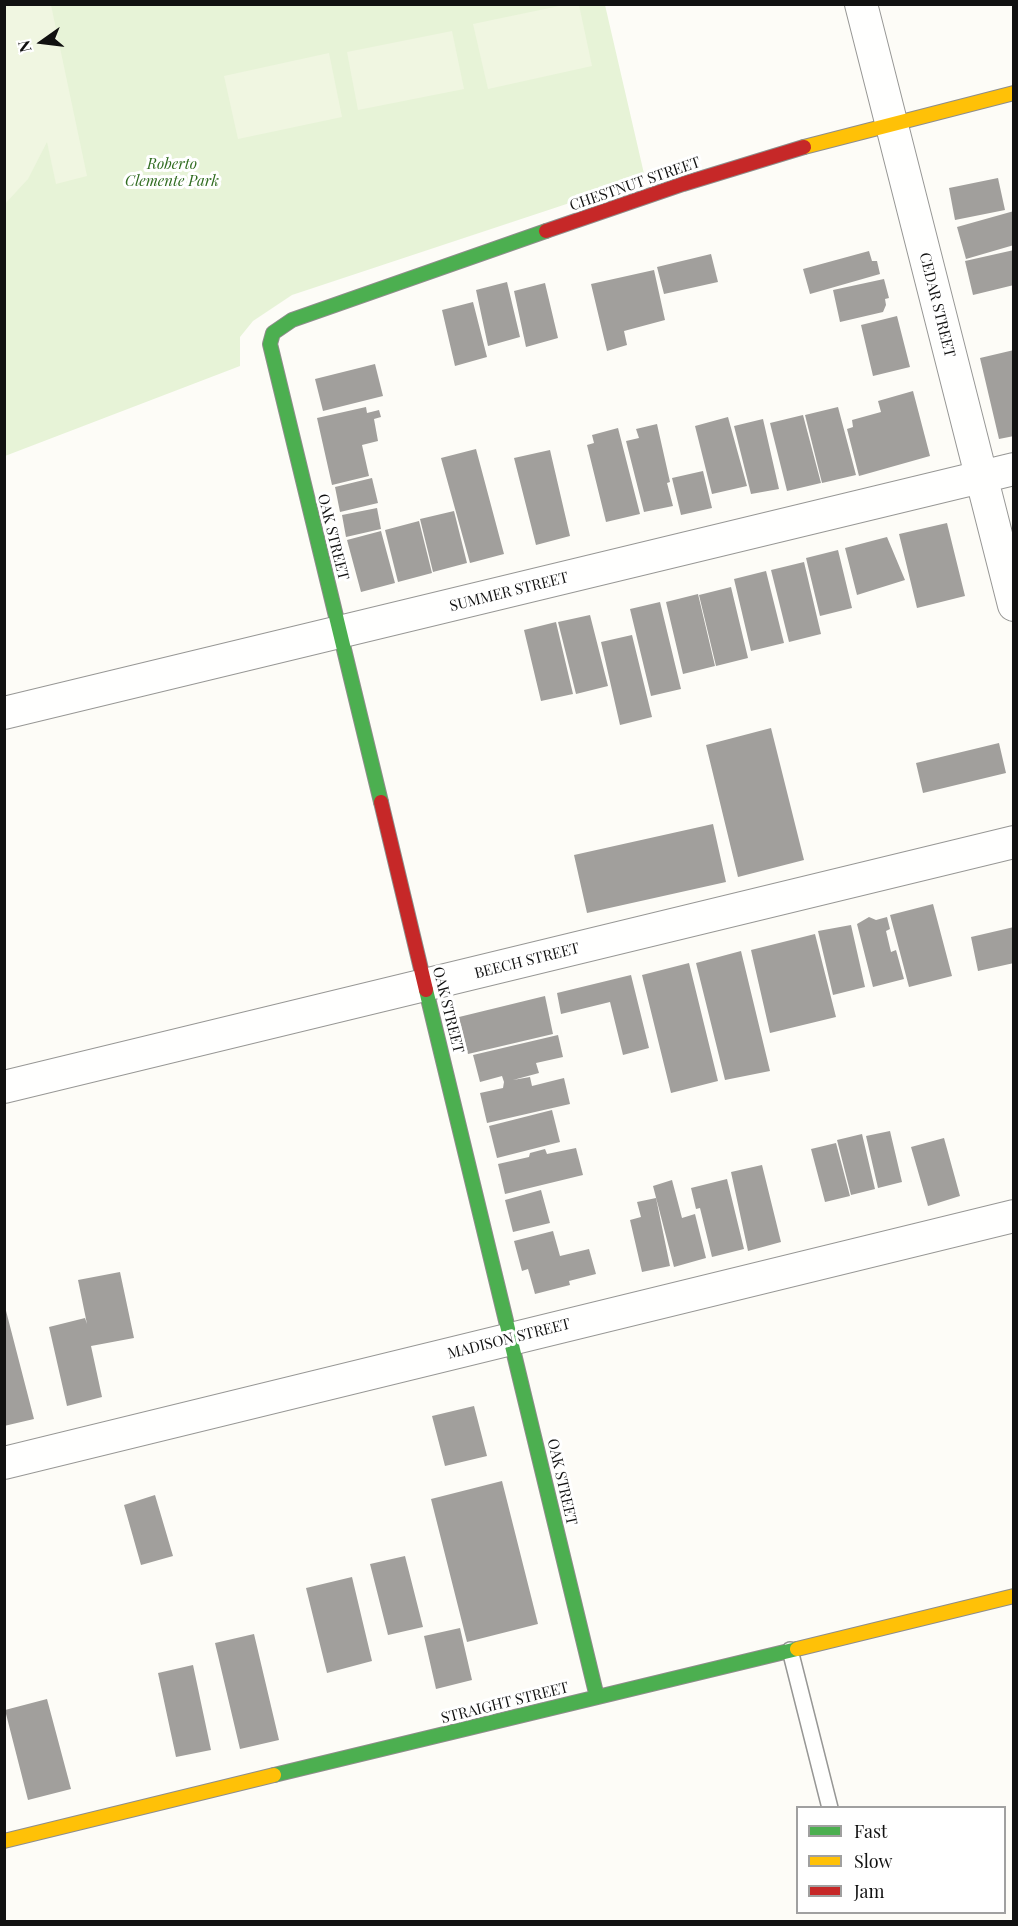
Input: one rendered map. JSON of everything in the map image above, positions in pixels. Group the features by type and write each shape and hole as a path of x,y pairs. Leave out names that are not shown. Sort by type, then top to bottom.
{"street":[{"name":"CEDAR STREET","path":"861,4 1014,605"},
{"name":"CHESTNUT STREET","path":"275,331 292,320 683,184 792,150 1014,93"},
{"name":"OAK STREET","path":"275,331 270,344 271,356 597,1697"},
{"name":"SUMMER STREET","path":"4,713 1014,469"},
{"name":"BEECH STREET","path":"4,1087 1014,842"},
{"name":"MADISON STREET","path":"4,1463 1014,1216"},
{"name":"STRAIGHT STREET","path":"4,1841 1014,1596"}],"lane":[{"path":"790,1650 829,1806"}],"green space":[{"path":"5,4 51,5 87,176 56,184 47,142 28,179 5,204"},
{"name":"Roberto Clemente Park","path":"5,5 605,5 645,178 292,295 253,321 240,337 240,366 5,456"},
{"path":"564,5 579,5 592,66 488,89 473,24"},
{"path":"452,31 464,89 358,110 347,52"},
{"path":"329,53 342,117 238,139 224,76"}],"building":[{"path":"998,178 1005,210 955,220 949,188"},
{"path":"1014,211 1014,245 966,259 957,227"},
{"path":"1014,250 1014,285 973,295 965,261"},
{"path":"869,251 872,261 877,261 880,274 810,294 803,269"},
{"path":"711,254 718,282 664,294 657,267"},
{"path":"654,270 665,320 624,331 627,345 607,351 591,284"},
{"path":"884,279 889,298 885,299 886,305 883,312 840,322 833,290"},
{"path":"507,282 520,337 488,346 476,290"},
{"path":"545,283 558,338 526,347 514,291"},
{"path":"473,302 487,357 455,366 442,310"},
{"path":"897,316 910,367 873,376 861,325"},
{"path":"1014,350 1014,436 999,439 980,358"},
{"path":"375,364 383,396 323,411 315,379"},
{"path":"913,391 930,456 859,476 847,429 853,427 852,420 881,412 878,401"},
{"path":"366,407 367,413 379,410 381,417 374,419 378,441 362,445 369,476 332,485 317,418"},
{"path":"838,407 856,475 822,483 805,415"},
{"path":"803,415 821,483 787,491 770,423"},
{"path":"728,417 747,486 712,494 695,426"},
{"path":"763,419 779,489 751,494 734,426"},
{"path":"657,424 673,506 644,512 626,441 639,438 636,429"},
{"path":"618,428 640,514 606,522 587,445 594,443 592,435"},
{"path":"476,449 504,554 470,563 441,458"},
{"path":"550,450 570,536 536,545 514,458"},
{"path":"703,471 712,508 681,515 672,478"},
{"path":"372,478 378,503 340,512 335,487"},
{"path":"377,508 381,529 346,537 342,515"},
{"path":"454,511 467,563 433,572 420,519"},
{"path":"419,521 432,573 398,582 385,530"},
{"path":"947,523 965,596 917,608 899,534"},
{"path":"381,531 395,583 361,592 347,540"},
{"path":"887,537 905,580 857,595 845,548"},
{"path":"838,550 852,608 820,616 806,558"},
{"path":"804,562 821,634 789,642 771,570"},
{"path":"766,571 784,643 751,651 734,579"},
{"path":"731,587 748,658 716,666 699,595"},
{"path":"698,594 715,666 683,674 666,602"},
{"path":"660,602 681,689 651,696 630,609"},
{"path":"590,615 608,686 576,694 558,622"},
{"path":"556,622 573,694 541,701 524,630"},
{"path":"632,635 652,717 620,725 601,642"},
{"path":"771,728 804,860 738,877 706,745"},
{"path":"999,743 1006,773 923,793 916,763"},
{"path":"713,824 726,882 587,913 574,855"},
{"path":"933,904 952,976 909,987 890,915"},
{"path":"869,917 876,920 887,917 890,929 886,931 891,952 896,950 904,979 873,987 857,924"},
{"path":"851,925 865,987 833,995 818,931"},
{"path":"1014,927 1014,963 978,971 971,937"},
{"path":"815,934 836,1017 770,1033 751,950"},
{"path":"741,951 770,1071 725,1080 696,963"},
{"path":"689,963 718,1081 671,1093 642,975"},
{"path":"631,975 649,1048 623,1055 610,1002 561,1014 557,993"},
{"path":"545,996 553,1034 468,1054 459,1017"},
{"path":"558,1035 563,1057 536,1063 539,1073 513,1080 530,1077 532,1086 564,1078 570,1104 487,1123 480,1093 503,1088 504,1082 502,1076 480,1082 473,1055"},
{"path":"552,1110 560,1142 497,1158 489,1126"},
{"path":"890,1131 902,1182 878,1188 866,1136"},
{"path":"862,1134 875,1189 851,1195 837,1140"},
{"path":"944,1138 960,1196 928,1206 911,1147"},
{"path":"836,1143 850,1196 825,1202 811,1149"},
{"path":"576,1148 583,1175 505,1194 498,1164 529,1157 530,1153 545,1149 547,1154"},
{"path":"762,1165 781,1242 748,1251 731,1172"},
{"path":"727,1179 744,1249 712,1257 700,1208 696,1209 691,1188"},
{"path":"672,1180 682,1218 695,1214 706,1258 674,1267 653,1186"},
{"path":"541,1190 550,1223 513,1232 505,1200"},
{"path":"656,1198 670,1266 642,1272 630,1220 641,1217 637,1202"},
{"path":"553,1231 560,1256 589,1249 596,1274 569,1281 570,1285 535,1294 528,1269 522,1271 514,1241"},
{"path":"120,1272 134,1338 91,1346 102,1397 67,1406 49,1327 85,1318 87,1324 78,1280"},
{"path":"4,1303 34,1419 4,1426"},
{"path":"474,1406 487,1456 445,1466 432,1416"},
{"path":"502,1481 538,1624 467,1642 431,1499"},
{"path":"155,1495 173,1556 141,1565 124,1505"},
{"path":"405,1556 423,1627 388,1635 370,1564"},
{"path":"352,1577 372,1661 327,1673 306,1588"},
{"path":"460,1628 472,1680 436,1689 424,1636"},
{"path":"254,1634 279,1740 240,1749 215,1643"},
{"path":"193,1665 211,1750 176,1757 158,1673"},
{"path":"47,1699 71,1789 28,1800 5,1710"}],"traffic: fast":[{"path":"381,802 270,344 273,333 292,320 546,231"},
{"path":"426,990 597,1697"},
{"path":"274,1775 797,1649"}],"traffic: slow":[{"path":"804,147 1014,93"},
{"path":"797,1649 1014,1596"},
{"path":"4,1841 274,1775"}],"traffic: jam":[{"path":"546,231 683,184 804,147"},
{"path":"381,802 426,990"}]}
